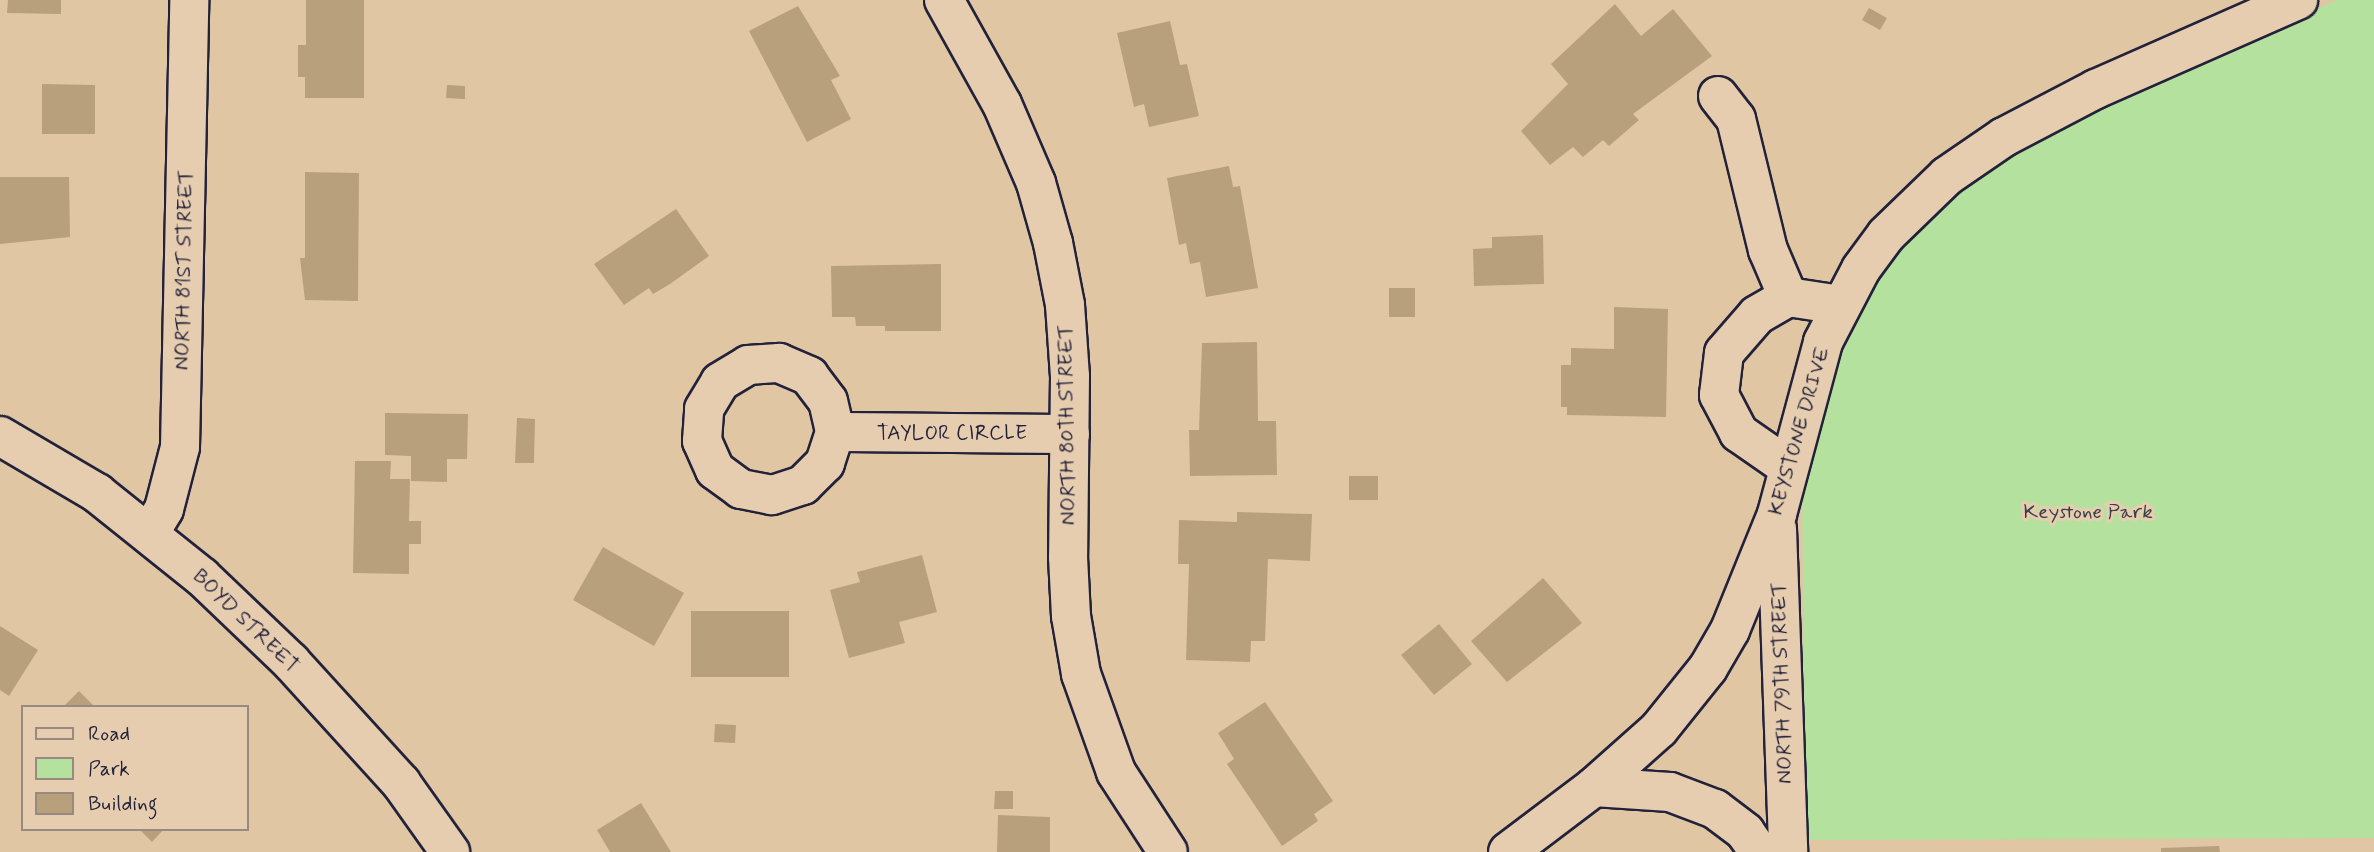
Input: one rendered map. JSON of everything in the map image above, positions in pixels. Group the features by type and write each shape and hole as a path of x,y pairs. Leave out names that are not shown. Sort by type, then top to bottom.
{"street":[{"name":"NORTH 81ST STREET","path":"149,534 164,509 180,447 189,0"},
{"name":"NORTH 80TH STREET","path":"944,0 1002,104 1036,183 1050,231 1065,305 1070,434 1069,569 1081,674 1116,772 1168,852"},
{"name":"KEYSTONE DRIVE","path":"1508,852 1594,787 1659,729 1708,668 1730,630 1777,514 1808,387 1840,305 1886,235 1916,204 2004,137 2096,89 2298,0"},
{"path":"1717,96 1736,119 1768,250 1788,297"},
{"path":"1788,467 1739,433 1719,395 1724,353 1756,315 1788,297 1840,305"},
{"name":"TAYLOR CIRCLE","path":"835,432 1070,434"},
{"name":"BOYD STREET","path":"0,436 97,494 202,577 291,662 401,783 450,852"},
{"name":"NORTH 79TH STREET","path":"1777,514 1788,852"},
{"path":"1594,787 1670,792 1715,809 1745,832 1759,852"}],"green space":[{"name":"Keystone Park","path":"2337,0 2374,0 2374,838 1806,840 1802,490 1810,429 1849,327 1893,258 1944,202 2003,159 2102,102"}],"building":[{"path":"8,0 61,0 61,14 7,13"},
{"path":"306,0 364,0 364,98 305,98 305,77 298,77 298,45 306,45"},
{"path":"1615,4 1641,36 1673,9 1712,56 1633,114 1639,120 1609,146 1603,140 1583,157 1573,147 1550,165 1521,131 1568,84 1551,64"},
{"path":"798,6 840,76 831,80 851,119 807,142 749,31"},
{"path":"1869,8 1887,18 1880,30 1862,20"},
{"path":"1170,21 1180,65 1187,64 1199,116 1149,127 1144,104 1134,107 1117,33"},
{"path":"42,84 95,85 95,134 42,134"},
{"path":"447,85 465,86 465,99 446,98"},
{"path":"1229,166 1233,187 1240,186 1258,288 1206,297 1200,262 1190,264 1186,243 1179,245 1167,178"},
{"path":"305,172 359,173 358,301 305,300 300,258 305,258"},
{"path":"0,177 69,177 70,237 0,244"},
{"path":"676,209 709,256 653,294 649,288 624,305 594,264"},
{"path":"1543,235 1544,284 1474,286 1473,249 1492,248 1492,237"},
{"path":"941,264 941,331 885,331 885,326 856,326 855,317 832,317 831,266"},
{"path":"1389,288 1415,288 1415,317 1389,317"},
{"path":"1614,307 1668,309 1666,417 1567,415 1567,407 1561,407 1561,365 1571,365 1571,348 1614,349"},
{"path":"1257,342 1258,421 1276,421 1277,475 1190,476 1189,430 1199,430 1202,343"},
{"path":"385,413 468,414 467,459 447,459 447,482 411,481 411,456 385,455"},
{"path":"517,418 535,419 534,463 515,463"},
{"path":"355,461 391,461 390,479 410,479 409,521 421,521 421,544 409,544 409,574 353,573"},
{"path":"1349,476 1378,476 1378,500 1349,500"},
{"path":"1237,512 1312,514 1310,561 1268,559 1265,641 1251,641 1250,662 1186,660 1189,564 1178,564 1179,520 1237,522"},
{"path":"603,547 684,593 654,646 573,600"},
{"path":"922,555 937,612 899,622 905,643 849,658 830,590 860,582 857,572"},
{"path":"1543,578 1582,623 1507,682 1471,641"},
{"path":"691,611 789,611 789,677 691,677"},
{"path":"1439,624 1472,664 1434,695 1401,655"},
{"path":"0,626 38,650 9,696 0,690"},
{"path":"79,691 93,705 65,705"},
{"path":"1265,702 1333,801 1314,814 1318,821 1282,846 1227,764 1234,759 1218,733"},
{"path":"715,724 736,725 735,743 714,742"},
{"path":"995,791 1013,791 1013,809 994,809"},
{"path":"641,803 671,852 610,852 597,830"},
{"path":"998,815 1050,817 1050,852 997,852"},
{"path":"141,831 162,831 152,842"},
{"path":"2219,846 2220,852 2161,852 2161,848"}]}
